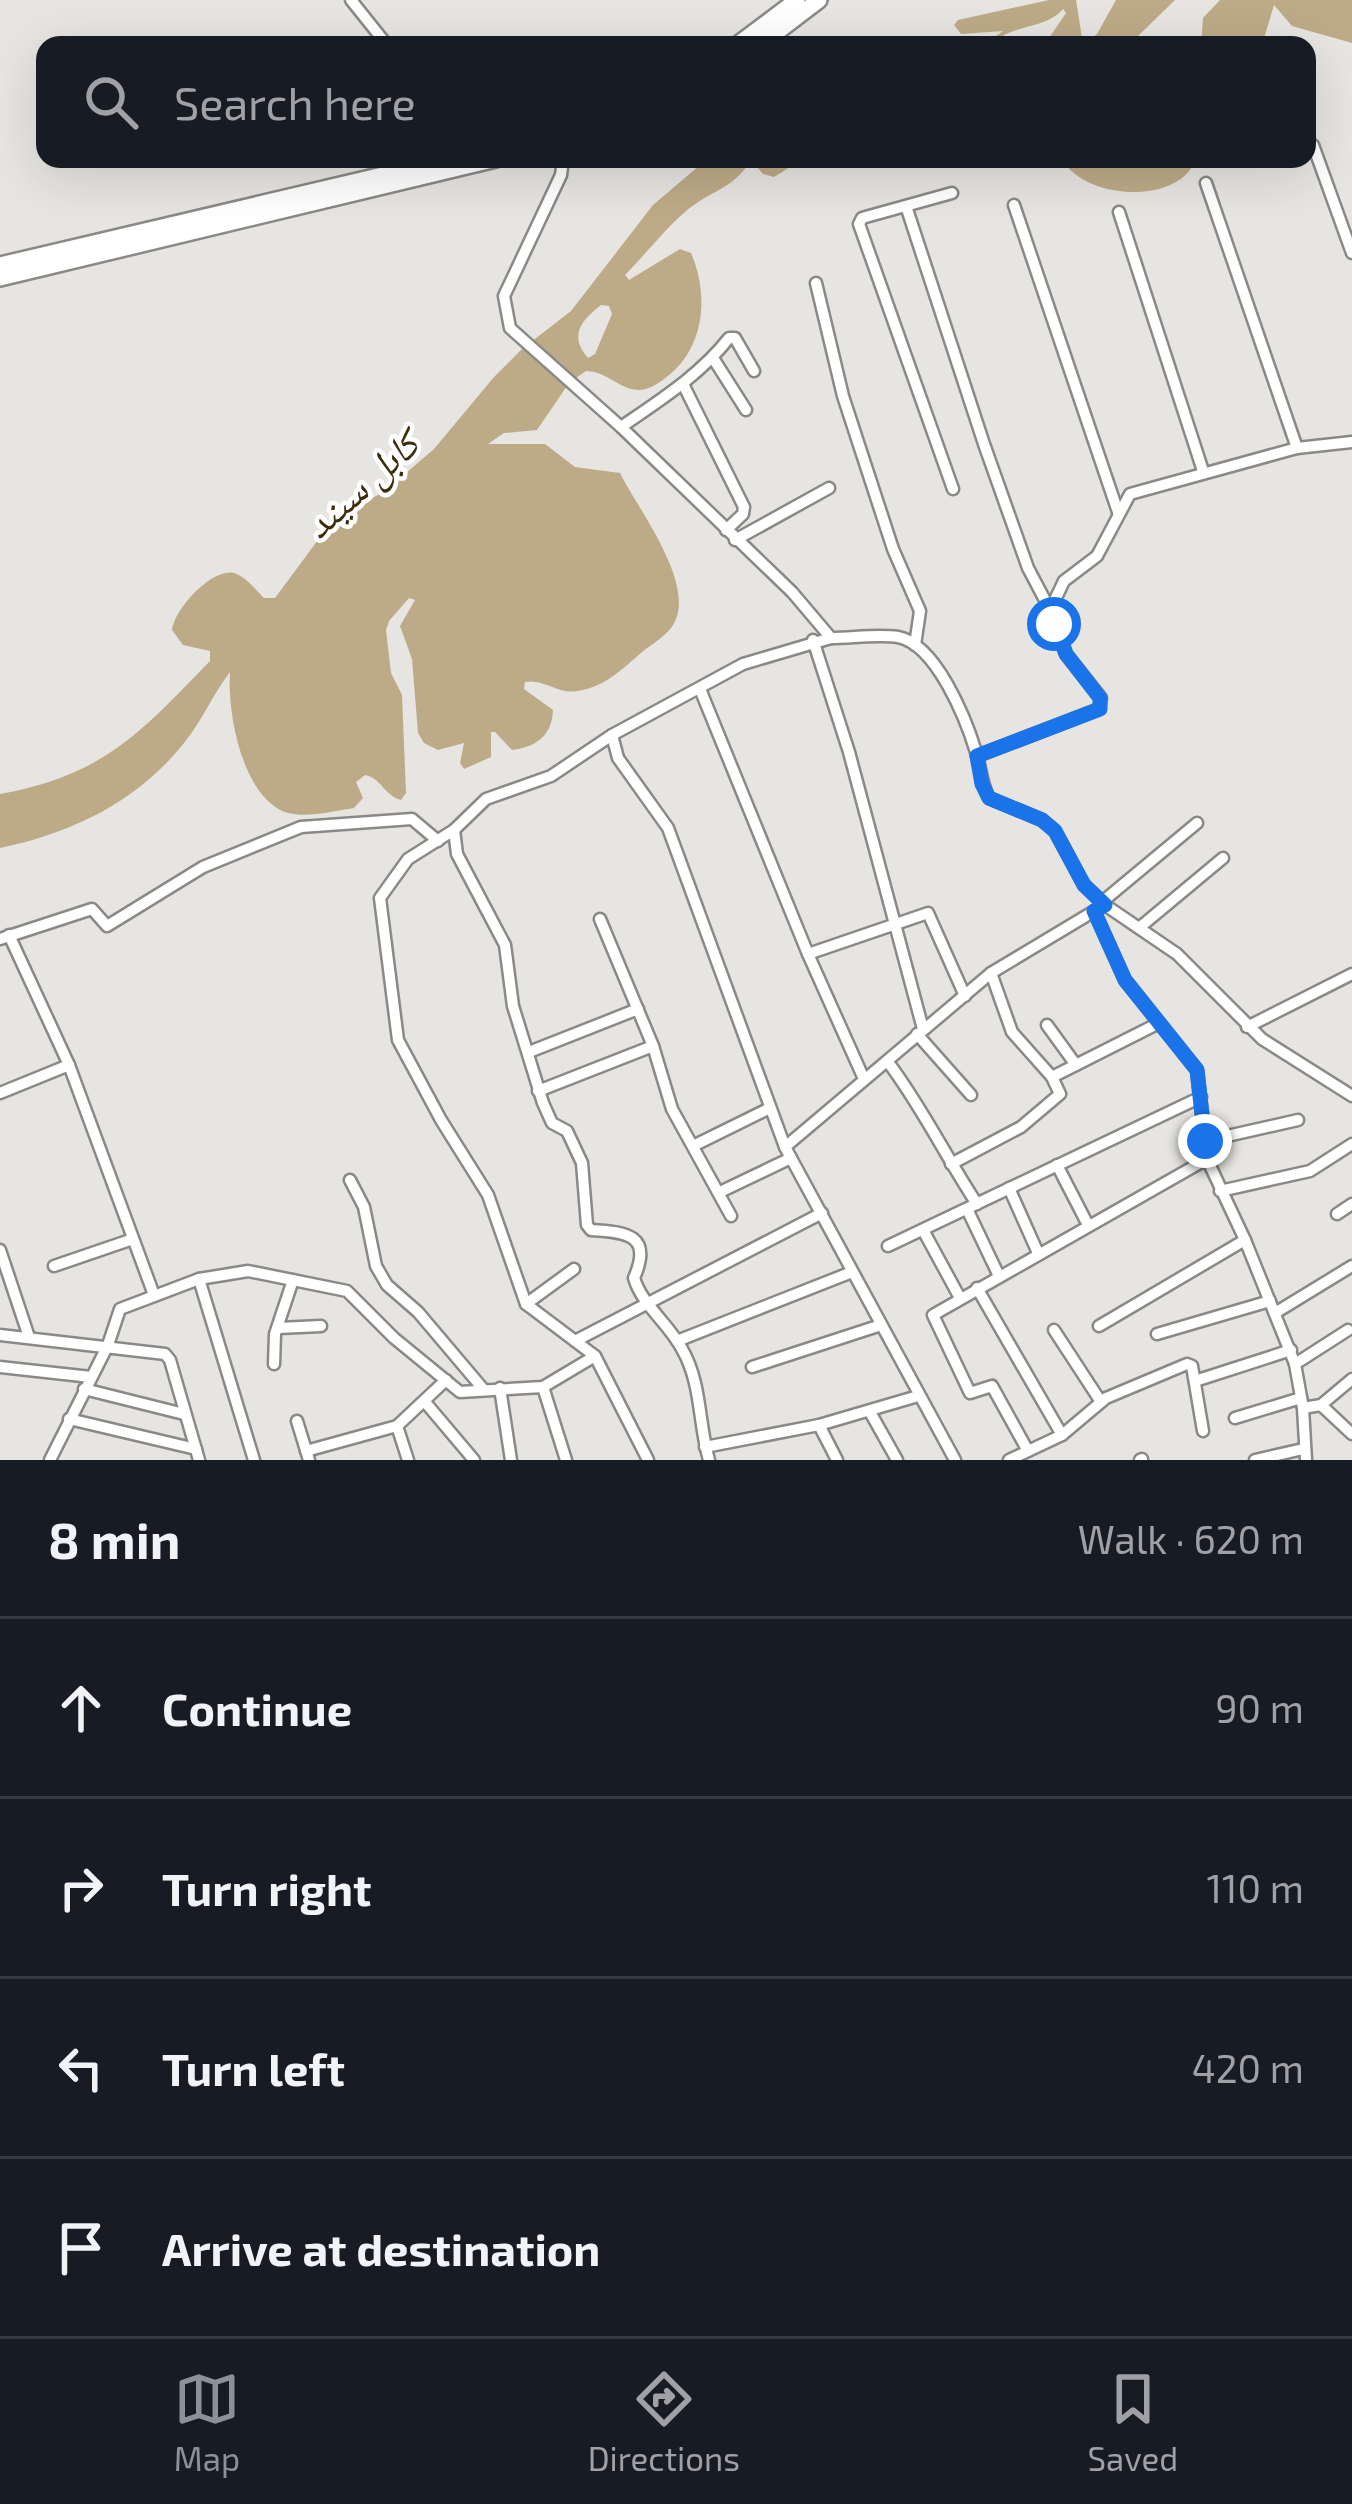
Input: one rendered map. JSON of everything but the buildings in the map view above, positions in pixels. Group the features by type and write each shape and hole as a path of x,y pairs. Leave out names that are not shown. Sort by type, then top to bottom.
{"highway":[{"path":"749,36 797,0"},
{"path":"772,36 819,0"},
{"path":"0,278 432,168"},
{"path":"0,265 414,174"}],"street":[{"path":"351,0 380,36"},
{"path":"1316,153 1352,254"},
{"path":"562,168 504,296 510,328 792,592 831,638"},
{"path":"1206,183 1297,448"},
{"path":"952,193 862,218 860,224 953,489"},
{"path":"1014,205 1118,512"},
{"path":"906,206 1021,548 1051,605 1066,654 1100,698 1100,709 977,756"},
{"path":"1119,212 1203,471"},
{"path":"816,283 843,396 893,549 920,611 915,645"},
{"path":"621,427 683,384 732,337 754,370"},
{"path":"713,358 746,410"},
{"path":"683,384 745,507 731,535"},
{"path":"1051,605 1064,581 1097,556 1130,494 1297,448 1352,442"},
{"path":"731,535 829,488"},
{"path":"648,1460 595,1356 526,1304 488,1196 398,1040 380,898 408,859 454,830 487,799 550,776 612,735 743,664 831,638 900,638 915,645 949,686 989,798 1042,820 1055,831 1100,906 1125,980 1197,1070 1207,1159 1291,1350 1302,1403 1304,1455 1255,1460"},
{"path":"813,640 850,752 920,1031 971,1095"},
{"path":"700,689 864,1079"},
{"path":"612,735 618,758 668,828 788,1152 955,1460"},
{"path":"154,1295 69,1065 4,937 92,909 107,926 203,868 302,827 412,819 438,841"},
{"path":"720,1192 788,1152 864,1079 991,973 1100,906 1197,824"},
{"path":"454,830 457,854 505,945 513,1006 538,1091 552,1124 567,1131 582,1163 586,1225 591,1230 621,1231 634,1237 640,1248 634,1278 639,1294 677,1341 700,1398 707,1454 918,1396"},
{"path":"1139,928 1223,858"},
{"path":"1100,906 1177,954 1247,1027 1352,1096"},
{"path":"808,954 930,914 965,996"},
{"path":"600,919 653,1046 672,1108 731,1216"},
{"path":"951,1164 1021,1127 1058,1098 1052,1077 1012,1032 991,973"},
{"path":"1247,1027 1352,974"},
{"path":"529,1052 638,1009"},
{"path":"1052,1077 1159,1023"},
{"path":"1047,1025 1076,1065"},
{"path":"538,1091 653,1046"},
{"path":"887,1063 920,1104 972,1206 999,1276"},
{"path":"0,1094 69,1065"},
{"path":"888,1246 1201,1097"},
{"path":"695,1144 770,1108"},
{"path":"1205,1141 1298,1120"},
{"path":"1220,1191 1310,1171 1352,1144"},
{"path":"1028,1451 992,1386 970,1393 933,1317 1207,1159"},
{"path":"1057,1165 1088,1226"},
{"path":"350,1180 364,1207 376,1266 387,1285 448,1344 484,1390"},
{"path":"1009,1188 1038,1253"},
{"path":"1337,1214 1352,1204"},
{"path":"575,1341 822,1213"},
{"path":"923,1230 960,1298"},
{"path":"54,1266 133,1239"},
{"path":"1099,1326 1246,1240"},
{"path":"0,1250 29,1337"},
{"path":"1157,1334 1273,1307 1352,1266"},
{"path":"526,1304 574,1269"},
{"path":"50,1460 109,1345 120,1309 199,1279 248,1271 346,1291 394,1338 460,1391 543,1387 595,1356"},
{"path":"677,1341 852,1271"},
{"path":"199,1279 254,1460"},
{"path":"274,1364 278,1328 293,1280"},
{"path":"977,1288 1062,1435"},
{"path":"752,1367 881,1325"},
{"path":"278,1328 322,1326"},
{"path":"1054,1330 1100,1402"},
{"path":"1295,1364 1348,1330"},
{"path":"0,1334 168,1356 198,1455"},
{"path":"1195,1381 1291,1350"},
{"path":"1009,1460 1062,1435 1100,1402 1187,1364 1192,1366 1203,1431"},
{"path":"0,1367 91,1377"},
{"path":"1321,1405 1352,1379"},
{"path":"297,1421 308,1456 397,1426 446,1380"},
{"path":"543,1387 566,1460"},
{"path":"500,1388 512,1460"},
{"path":"84,1389 184,1414"},
{"path":"425,1402 474,1460"},
{"path":"1235,1418 1302,1403 1321,1405 1352,1434"},
{"path":"870,1412 896,1460"},
{"path":"69,1420 198,1455"},
{"path":"818,1425 837,1460"},
{"path":"397,1426 408,1460"}],"shaded area":[{"path":"1049,0 1076,0 1082,36 1050,36 1066,13 1063,9 1046,21 1003,36 995,36 1003,31 961,34 954,25 958,20"},
{"path":"1116,0 1175,0 1138,36 1094,36"},
{"path":"1220,0 1352,0 1352,43 1292,26 1274,5 1265,36 1202,36 1203,18"},
{"path":"696,168 745,168 677,219 625,275 629,280 680,249 691,253 700,287 700,322 688,354 677,367 655,385 638,390 586,371 569,383 537,430 504,433 488,444 545,444 575,467 620,473 673,571 678,612 668,631 597,686 571,692 525,682 524,689 553,710 546,733 536,743 512,750 491,732 491,757 464,769 460,763 464,743 438,750 424,743 418,733 412,659 400,626 415,600 409,598 386,630 391,673 402,695 406,793 401,800 365,775 356,782 363,798 354,808 304,815 272,805 259,791 241,752 231,709 230,672 184,743 146,782 77,824 0,848 0,794 36,786 94,763 140,730 210,661 210,651 183,645 172,630 195,592 215,577 234,573 264,598 275,598 332,521 385,491 434,449 494,377 571,311 653,205","holes":["601,305 609,306 612,314 595,354 588,358 579,342 580,328"]},
{"path":"758,168 788,168 774,177"},
{"path":"1069,168 1190,168 1171,185 1131,192 1090,183"}],"route":[{"path":"1054,624 1066,654 1100,698 1100,709 977,756 982,784 989,798 1042,820 1055,831 1084,885 1105,905 1094,911 1125,980 1197,1070 1205,1141"}],"water label":[{"name":"کابل سيند","path":"361,484"}]}
